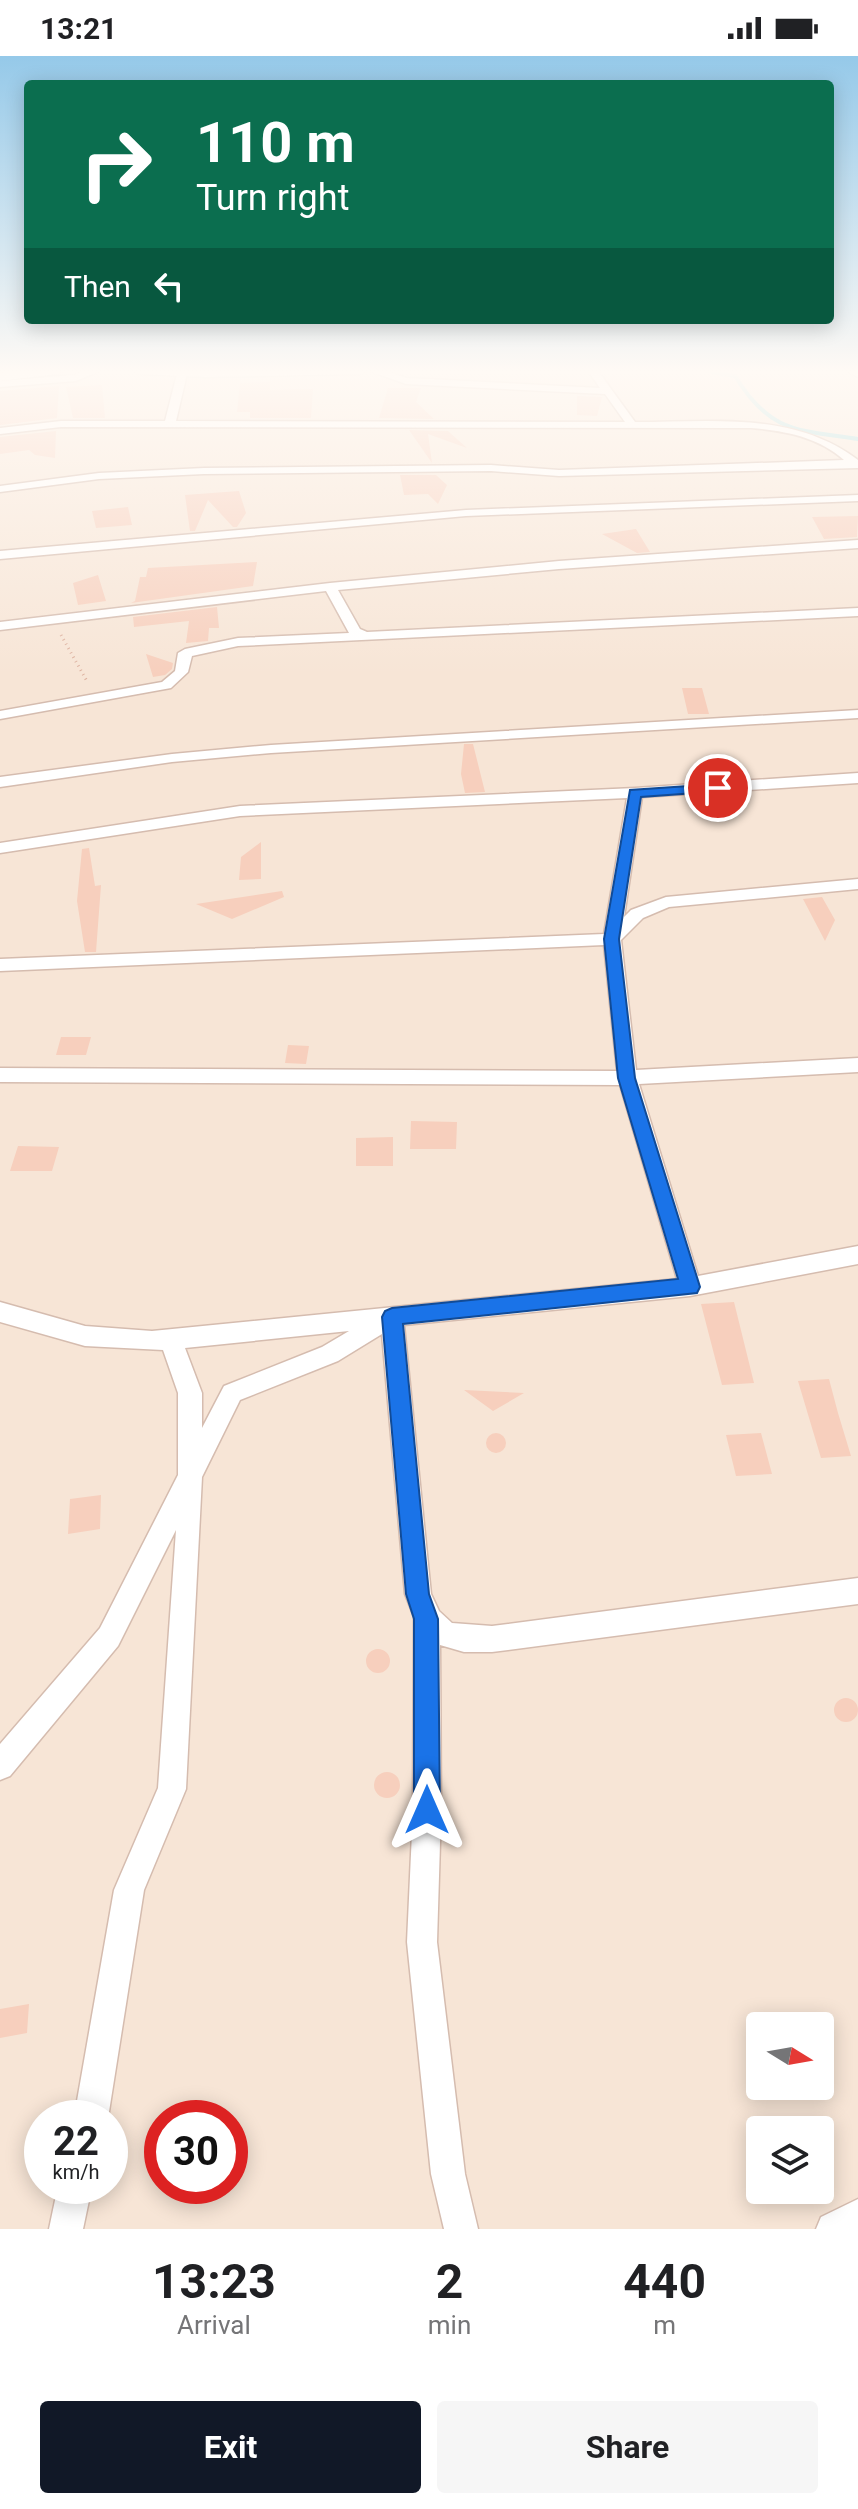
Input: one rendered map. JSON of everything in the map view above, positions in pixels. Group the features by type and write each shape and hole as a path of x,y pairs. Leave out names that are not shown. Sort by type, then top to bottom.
{"street":[{"path":"0,489 99,476 164,472"},
{"path":"551,472 579,472"},
{"path":"0,555 466,513 858,498"},
{"path":"0,626 330,587 559,565 858,544"},
{"path":"330,587 355,632 367,636"},
{"path":"0,715 166,685 179,677 186,667 185,653 197,648 238,642 858,612"},
{"path":"0,782 172,758 271,749 858,714"},
{"path":"0,848 240,811 635,793 858,778"},
{"path":"635,793 612,939 627,1078 690,1287"},
{"path":"0,965 612,939 637,914 666,902 858,884"},
{"path":"0,1075 627,1078 858,1065"},
{"path":"0,1312 85,1336 152,1341 690,1287 858,1255"},
{"path":"0,1766 109,1637 232,1393 330,1354 392,1317"},
{"path":"392,1317 418,1594 426,1619 427,1810 422,1942 448,2174 461,2229"},
{"path":"94,2100 129,1890 172,1789 190,1473 190,1393 171,1339"},
{"path":"426,1619 444,1635 492,1639 858,1591"},
{"path":"66,2229 71,2204"},
{"path":"833,2229 858,2216"}],"path":[{"path":"53,620 97,699"}],"shaded area":[{"path":"0,472 858,472 858,2229 0,2229"}],"building":[{"path":"400,475 436,475 447,485 438,504 428,494 404,495"},
{"path":"239,491 246,513 237,527 233,527 208,500 195,531 190,531 185,495"},
{"path":"128,507 132,525 96,528 92,511"},
{"path":"858,516 857,537 824,539 812,517"},
{"path":"636,529 650,552 637,553 602,534"},
{"path":"257,562 253,586 131,603 135,601 140,577 146,577 148,568"},
{"path":"98,575 106,601 78,605 73,583"},
{"path":"217,607 219,628 209,628 208,641 186,643 189,621 134,627 133,617"},
{"path":"146,654 173,663 172,669 165,675 153,677"},
{"path":"682,688 702,688 709,714 688,714"},
{"path":"464,744 473,744 485,792 465,793 461,774"},
{"path":"261,842 261,879 239,880 241,857"},
{"path":"89,848 95,886 101,885 96,952 85,952 77,901 82,849"},
{"path":"282,891 284,897 232,919 196,904"},
{"path":"822,897 835,920 825,941 803,899"},
{"path":"61,1037 91,1037 86,1055 56,1055"},
{"path":"288,1045 309,1046 306,1064 285,1063"},
{"path":"411,1121 457,1122 456,1149 410,1149"},
{"path":"393,1137 393,1166 356,1166 356,1138"},
{"path":"18,1146 59,1147 52,1171 10,1171"},
{"path":"734,1302 754,1383 722,1385 701,1304"},
{"path":"829,1379 851,1456 821,1458 798,1381"},
{"path":"464,1390 524,1393 493,1411"},
{"path":"496,1433 503,1436 506,1443 503,1450 496,1453 489,1450 486,1443 489,1436"},
{"path":"761,1433 772,1474 736,1476 726,1435"},
{"path":"101,1495 100,1529 68,1534 70,1499"},
{"path":"378,1649 386,1653 390,1661 386,1669 378,1673 370,1669 366,1661 370,1653"},
{"path":"846,1698 857,1705 858,1710 851,1721 846,1722 835,1715 834,1710 841,1699"},
{"path":"387,1772 396,1776 400,1785 396,1794 387,1798 378,1794 374,1785 378,1776"},
{"path":"29,2004 27,2033 0,2038 0,2009"}],"route":[{"path":"427,1810 426,1619 418,1594 392,1317 690,1287 627,1078 612,939 635,793 718,788"}]}
